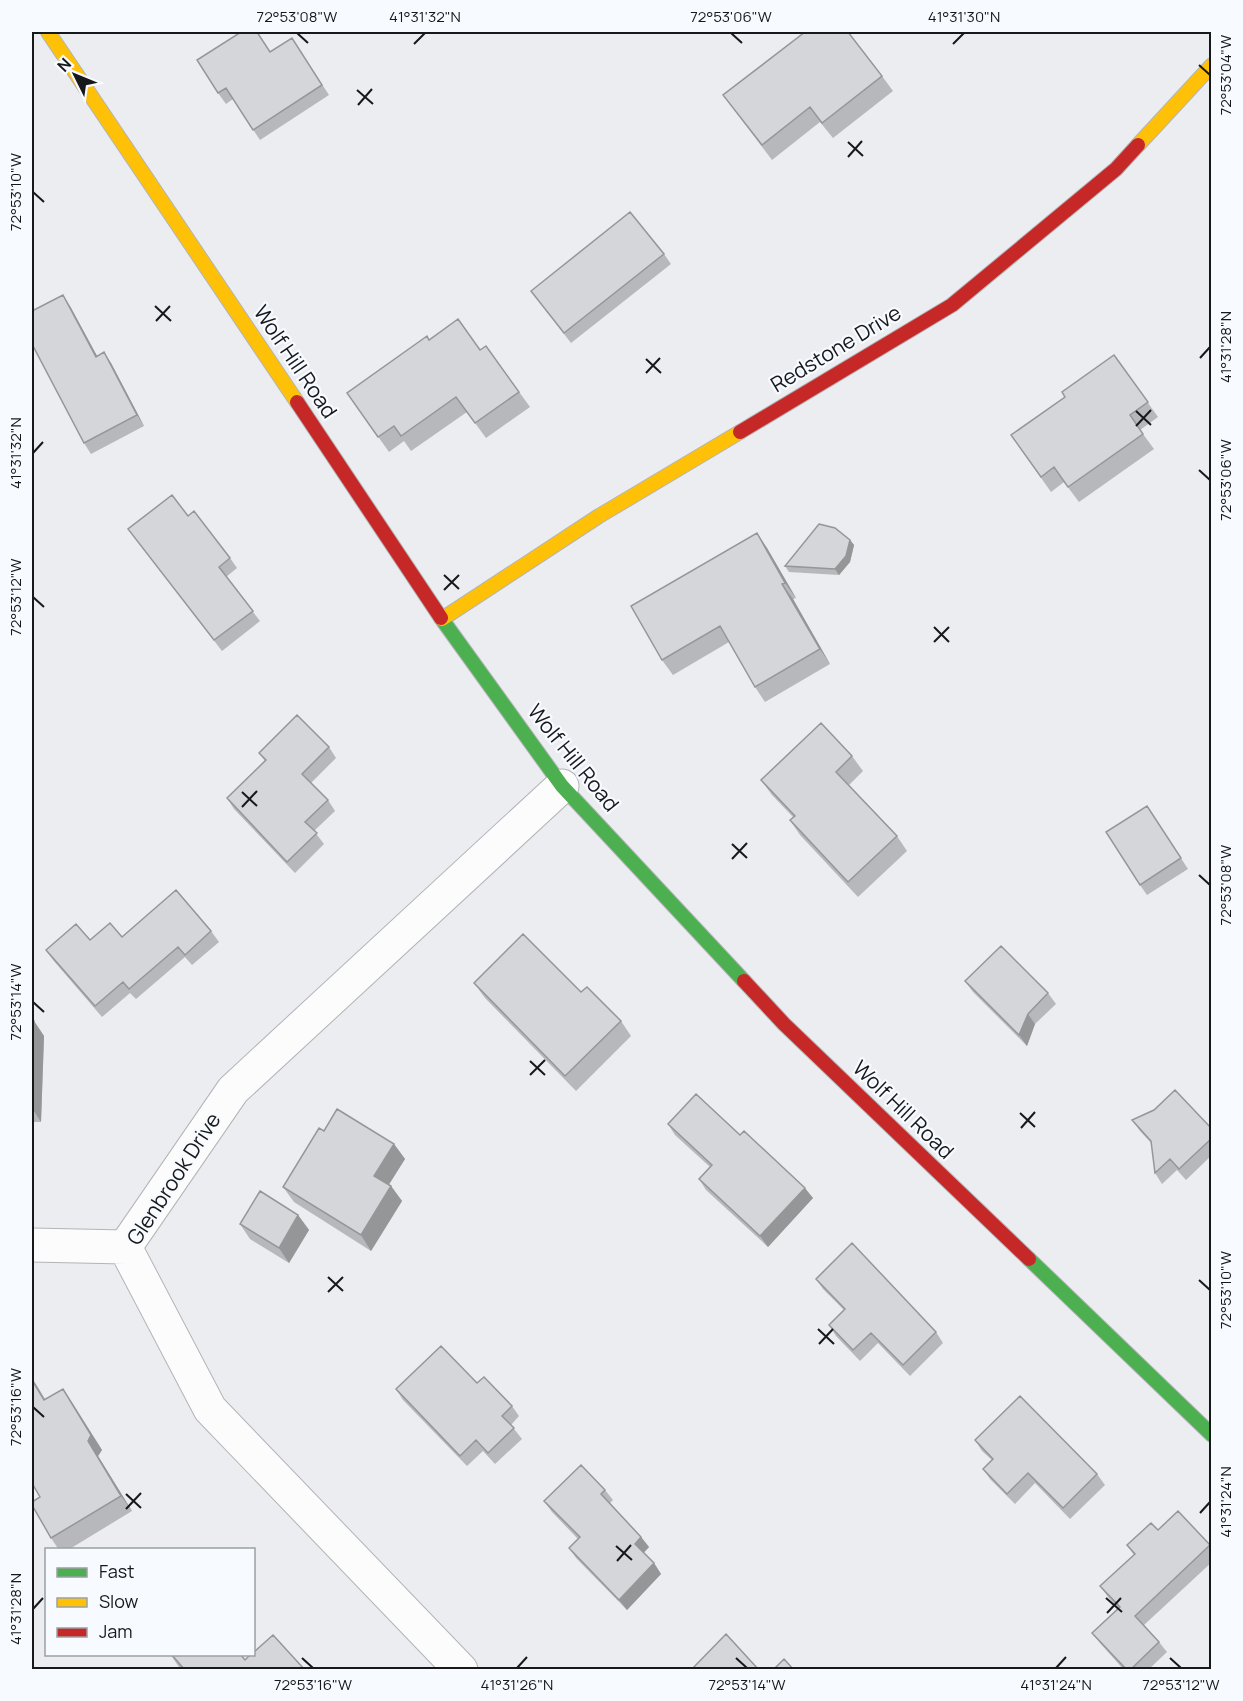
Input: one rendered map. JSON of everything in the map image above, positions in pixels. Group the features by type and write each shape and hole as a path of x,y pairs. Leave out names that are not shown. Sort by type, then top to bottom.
{"street":[{"name":"Wolf Hill Road","path":"48,32 442,619 562,786 784,1024 1212,1435"},
{"name":"Redstone Drive","path":"442,619 599,516 952,305 1116,169 1212,65"},
{"name":"Glenbrook Drive","path":"461,1670 210,1408 125,1247 233,1090 562,786"},
{"path":"32,1245 125,1247"}],"building":[{"path":"241,32 257,32 270,52 292,38 322,85 253,130 226,88 218,93 197,60"},
{"path":"805,32 848,32 882,76 822,123 810,107 762,145 723,95"},
{"path":"630,212 664,254 564,333 531,291"},
{"path":"63,295 96,357 104,352 137,415 84,443 32,344 32,311"},
{"path":"458,319 480,350 486,346 519,392 475,423 456,397 401,436 394,426 378,437 347,393 427,336 429,340"},
{"path":"1114,355 1148,402 1130,415 1143,434 1068,487 1054,467 1041,477 1011,435 1065,397 1062,392"},
{"path":"172,495 188,516 194,511 230,558 219,567 253,611 214,640 128,529"},
{"path":"819,524 835,528 850,540 846,556 835,569 785,566"},
{"path":"757,533 785,583 782,584 820,649 755,687 720,626 662,660 631,606"},
{"path":"297,715 329,747 302,774 328,800 305,822 317,833 287,862 227,798 266,760 259,753"},
{"path":"821,723 852,756 836,772 897,836 848,882 790,820 795,816 761,780"},
{"path":"1147,806 1181,858 1140,885 1106,832"},
{"path":"176,890 211,931 185,955 178,947 129,989 123,982 95,1006 46,950 76,924 90,940 110,923 122,937"},
{"path":"523,934 581,992 587,987 621,1021 565,1076 474,983"},
{"path":"1001,946 1048,993 1028,1014 1019,1035 965,981"},
{"path":"32,1020 34,1021 32,1082"},
{"path":"1175,1090 1212,1129 1212,1138 1179,1169 1170,1159 1155,1173 1151,1141 1132,1120 1154,1110"},
{"path":"696,1094 740,1135 744,1131 805,1188 760,1236 699,1179 712,1165 668,1124"},
{"path":"337,1109 394,1144 374,1176 391,1186 361,1235 283,1187 319,1128 324,1131"},
{"path":"260,1191 298,1215 279,1248 240,1224"},
{"path":"852,1243 936,1332 903,1365 871,1333 853,1350 829,1325 845,1309 816,1279"},
{"path":"441,1346 477,1383 484,1377 512,1406 502,1416 514,1428 488,1453 476,1440 460,1456 396,1389"},
{"path":"32,1380 44,1400 63,1389 91,1435 88,1441 121,1496 51,1538 32,1505 32,1502 40,1497 32,1483"},
{"path":"1020,1396 1097,1474 1063,1508 1028,1473 1007,1494 983,1469 993,1459 975,1440"},
{"path":"581,1465 605,1490 601,1494 641,1537 635,1544 654,1563 619,1600 569,1548 580,1537 544,1501"},
{"path":"1178,1511 1210,1545 1135,1616 1159,1642 1130,1670 1127,1670 1092,1633 1120,1607 1100,1586 1135,1554 1127,1545 1151,1523 1158,1530"},
{"path":"726,1634 759,1670 691,1670"},
{"path":"273,1635 305,1670 185,1670 173,1656 242,1656 245,1660 249,1656 255,1656 255,1651"},
{"path":"784,1659 794,1670 773,1670"}],"traffic: fast":[{"path":"441,618 562,786 744,981"},
{"path":"1029,1259 1212,1435"}],"traffic: slow":[{"path":"48,32 297,402"},
{"path":"1138,145 1212,65"},
{"path":"442,619 599,516 740,432"}],"traffic: jam":[{"path":"740,432 952,305 1116,169 1138,145"},
{"path":"297,402 441,618"},
{"path":"744,981 784,1024 1029,1259"}]}
